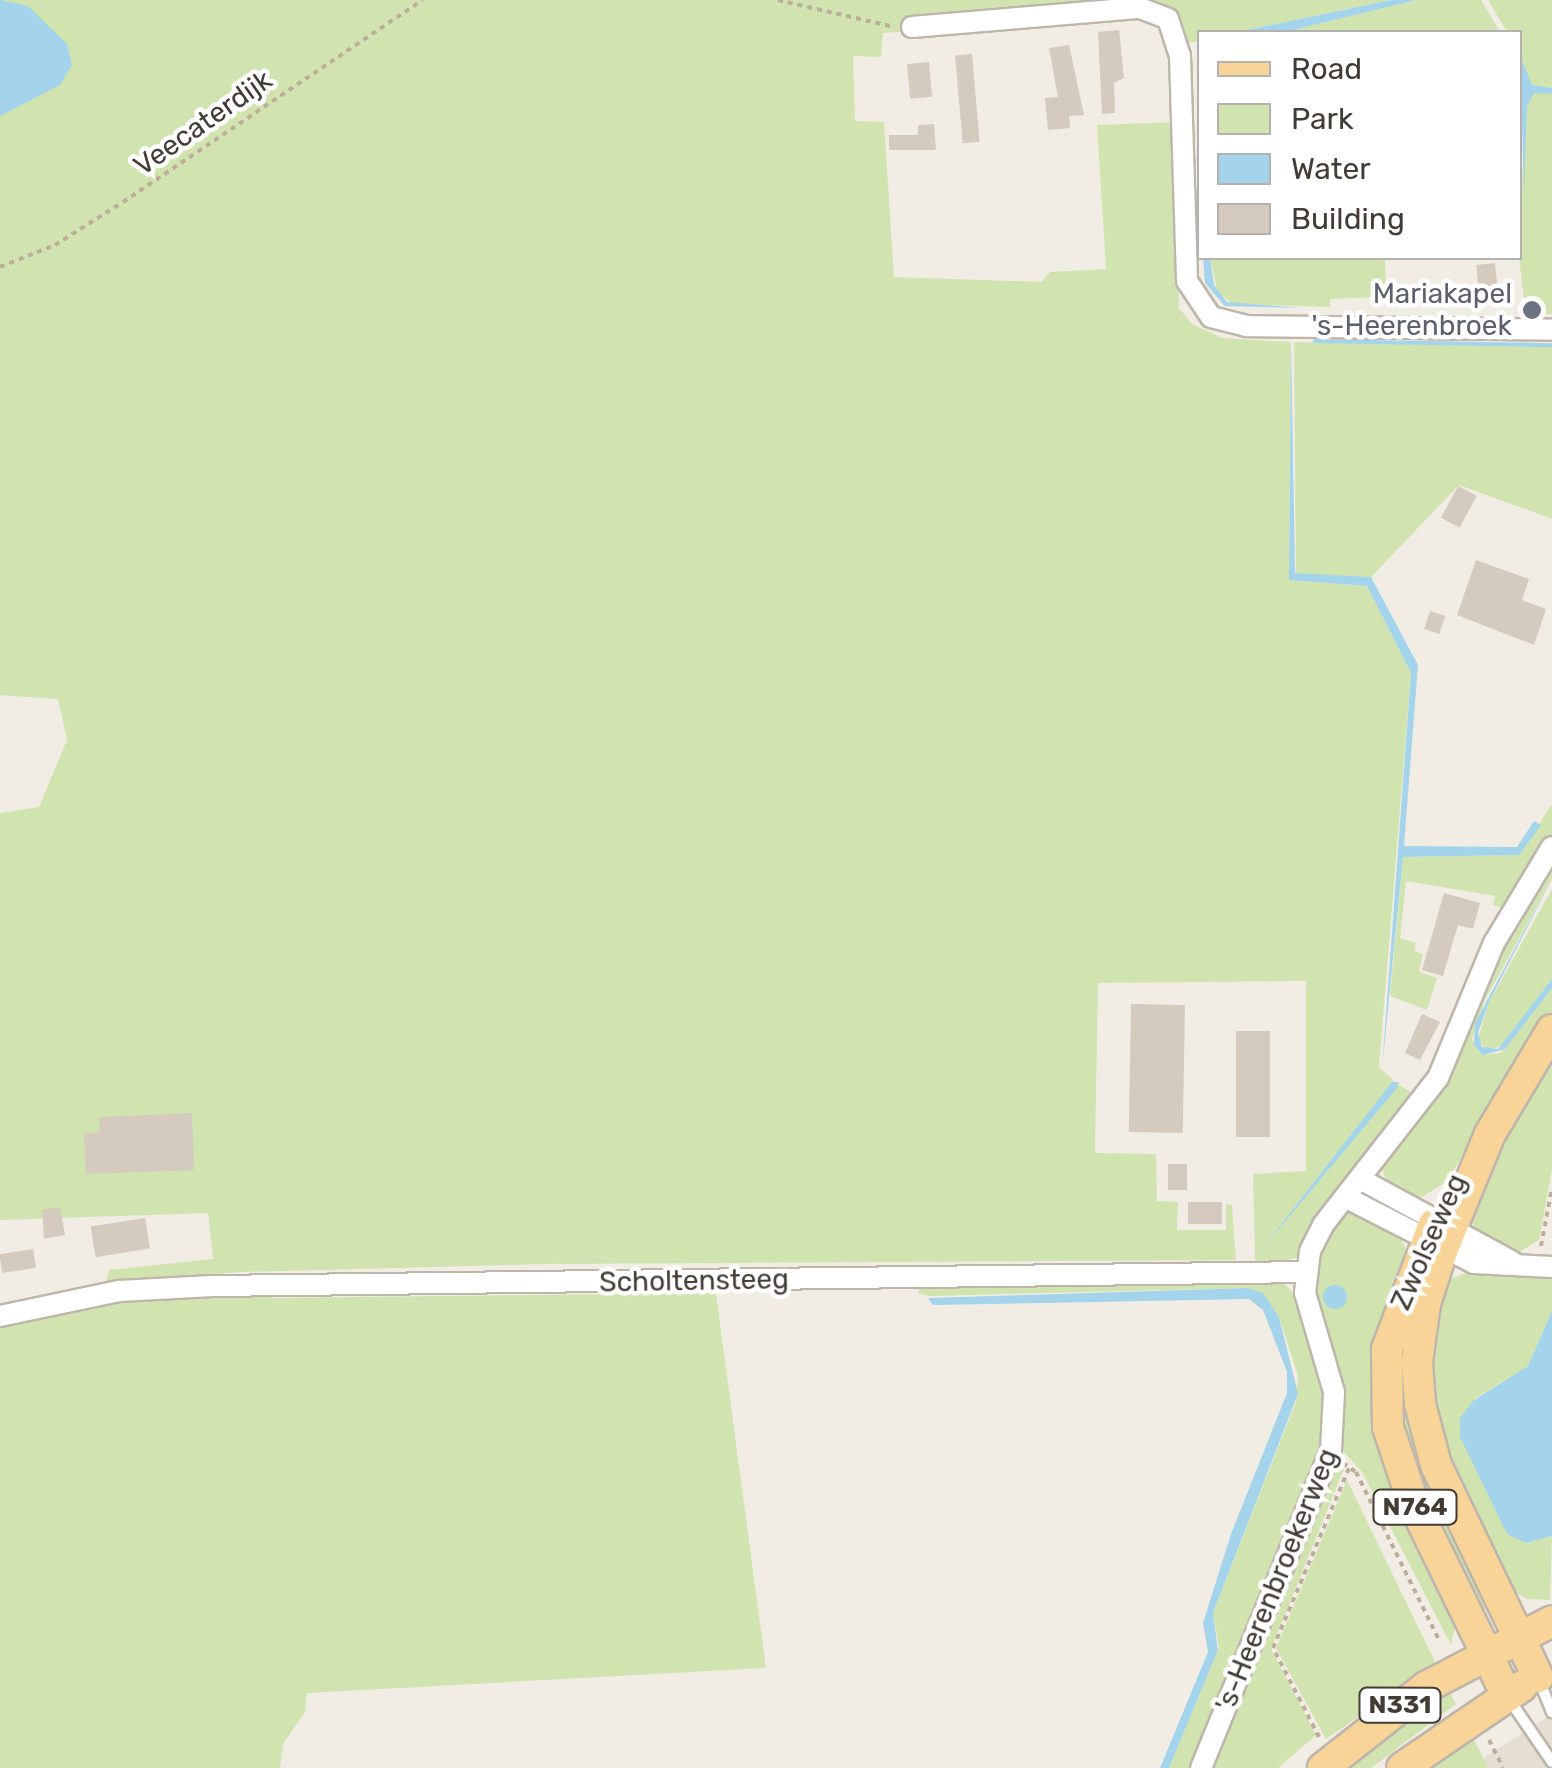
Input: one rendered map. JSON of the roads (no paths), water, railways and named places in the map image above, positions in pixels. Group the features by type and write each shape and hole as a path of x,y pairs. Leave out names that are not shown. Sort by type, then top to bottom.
{"main road":[{"name":"Zwolseweg","path":"1506,1694 1400,1475 1386,1416 1387,1349 1439,1235 1471,1152 1490,1134 1552,1030"},
{"name":"Zwolseweg","path":"1439,1235 1418,1340 1422,1416 1446,1488 1519,1636 1545,1674"},
{"name":"N331","path":"1323,1768 1426,1687 1552,1621"},
{"name":"N331","path":"1402,1768 1506,1694 1545,1674"}],"street":[{"path":"912,27 1140,8 1168,19 1180,56 1187,281 1211,317 1246,326 1552,330"},
{"path":"1304,1272 1317,1236 1438,1078 1494,943 1552,848"},
{"path":"1360,1179 1474,1263 1545,1266"},
{"path":"1345,1197 1439,1235"},
{"name":"Scholtensteeg","path":"0,1316 119,1290 212,1286 1304,1272"},
{"name":"'s-Heerenbroekerweg","path":"1201,1768 1330,1457 1334,1392 1312,1328 1304,1272"}],"lane":[{"path":"1545,1674 1552,1712"},
{"path":"1506,1694 1552,1762"}],"water":[{"path":"0,0 28,6 67,44 72,65 60,85 0,116"},
{"path":"1391,0 1417,0 1292,30 1247,30"},
{"path":"1522,60 1532,85 1552,88 1552,94 1534,93 1527,107 1524,195"},
{"path":"1203,260 1210,260 1214,285 1227,302 1301,308 1225,306 1205,283"},
{"path":"1313,339 1552,343 1552,347 1313,343"},
{"path":"1291,342 1295,573 1371,577 1418,665 1404,846 1517,847 1534,821 1541,825 1519,855 1403,857 1382,1069 1411,673 1367,586 1289,580"},
{"path":"1552,879 1489,1002 1478,1033 1482,1047 1498,1049 1552,979 1552,988 1505,1049 1483,1055 1474,1045 1475,1023"},
{"path":"1392,1082 1399,1082 1397,1088 1259,1253"},
{"path":"1335,1285 1344,1288 1344,1306 1335,1309 1326,1306 1323,1297 1326,1288"},
{"path":"1248,1288 1263,1293 1279,1317 1298,1394 1213,1613 1218,1650 1169,1768 1160,1768 1208,1652 1203,1623 1231,1534 1287,1393 1287,1372 1263,1310 1249,1299 933,1305 928,1298"},
{"path":"1552,1311 1552,1536 1526,1543 1507,1534 1460,1437 1460,1418 1474,1400 1528,1366"}],"place":[{"name":"Mariakapel 's-Heerenbroek","path":"1532,310"}]}
